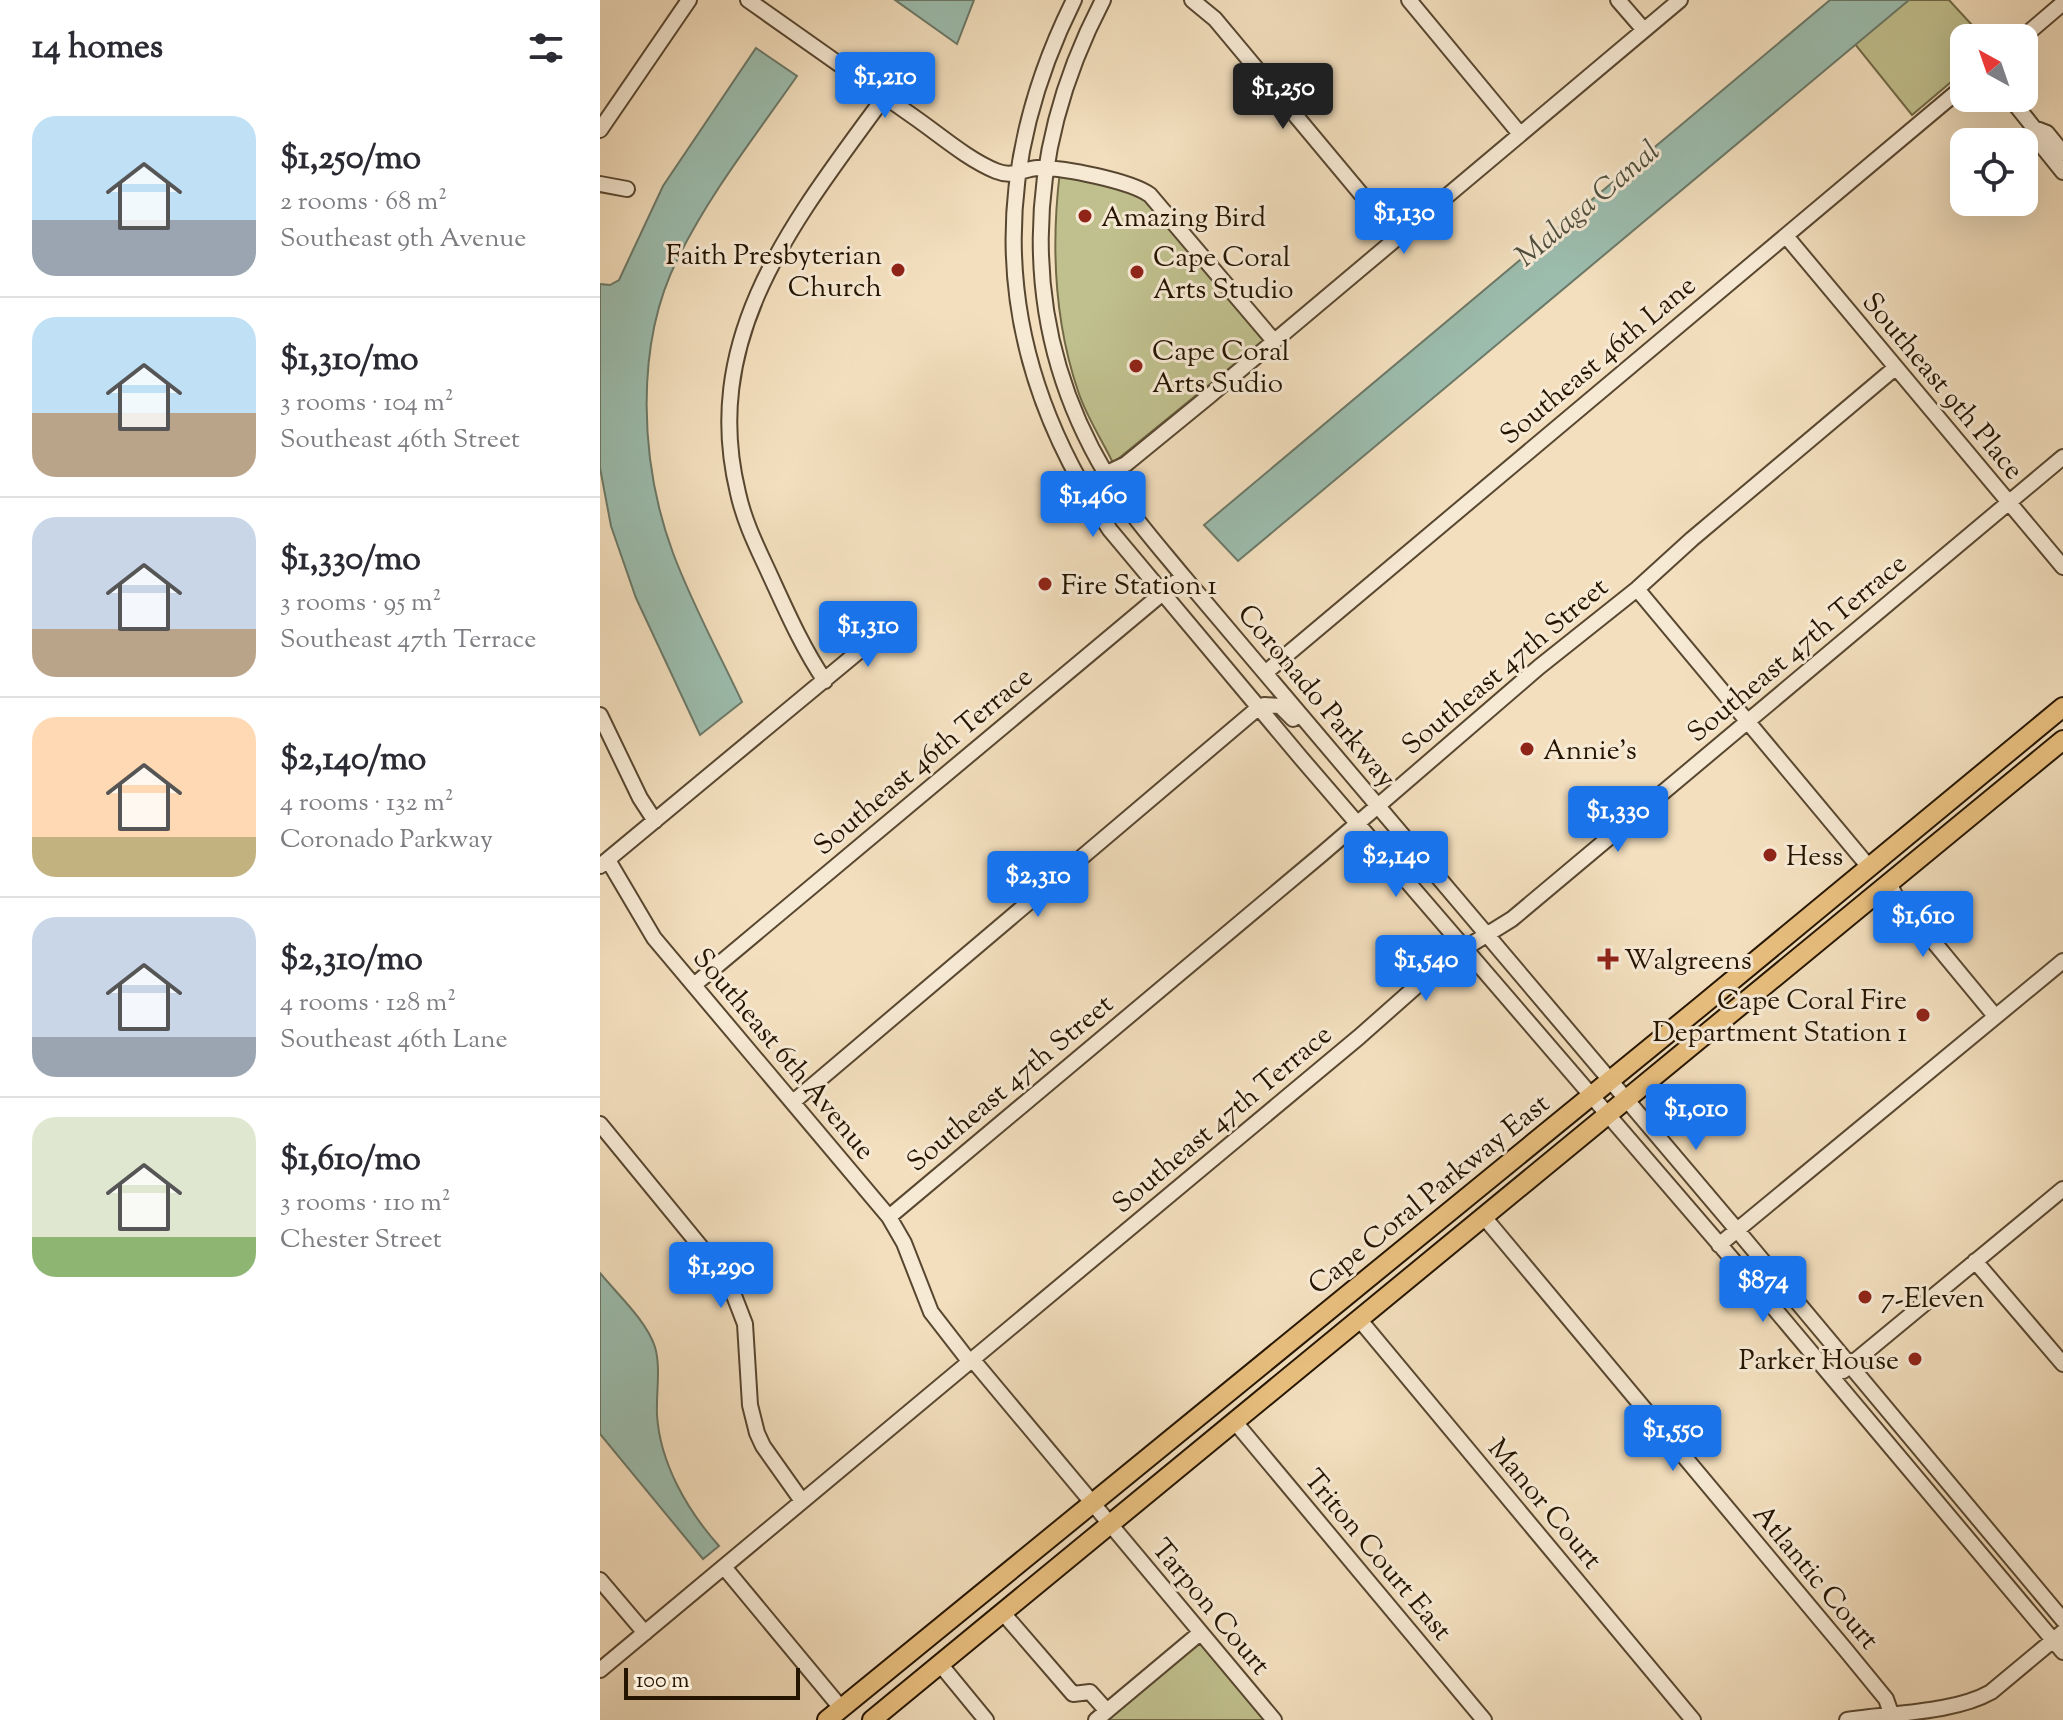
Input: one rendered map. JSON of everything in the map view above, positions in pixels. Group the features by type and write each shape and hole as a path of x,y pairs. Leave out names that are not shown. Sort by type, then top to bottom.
{"main road":[{"name":"Cape Coral Parkway East","path":"838,1716 881,1676 2063,707"},
{"path":"2058,744 2063,727"},
{"name":"Cape Coral Parkway East","path":"872,1720 2058,744"},
{"path":"1889,883 1892,863 1955,808 1970,784"},
{"path":"1785,969 1795,947 1866,884 1869,867"}],"street":[{"path":"600,130 689,0"},
{"path":"748,0 998,172 1016,175 1031,169 1045,169 1139,187 1150,195 1274,341"},
{"name":"Coronado Parkway","path":"1074,0 1045,62 1028,116 1016,175 1015,271 1025,346 1040,398 1064,453 1094,507 1258,708 2060,1642"},
{"name":"Coronado Parkway","path":"1103,0 1066,82 1045,169 1041,257 1052,339 1075,413 1105,474 1183,576 2063,1620"},
{"path":"1192,0 1215,19 1397,237"},
{"path":"1409,0 1520,134"},
{"path":"1618,0 1644,30"},
{"path":"1105,474 1126,464 1680,0"},
{"path":"2038,24 2063,3"},
{"path":"825,681 784,606 738,495 731,453 730,398 739,344 759,287 802,214 885,96"},
{"name":"Southeast 46th Lane","path":"1265,673 1950,98"},
{"path":"2021,112 2034,128"},
{"path":"2038,130 2047,133 2063,153"},
{"path":"2038,141 2063,172"},
{"path":"600,184 627,189"},
{"name":"Southeast 9th Place","path":"1786,236 2063,567"},
{"name":"Southeast 47th Street","path":"889,1217 1539,667 1637,589 1895,368"},
{"name":"Southeast 47th Terrace","path":"600,1670 1362,1035 1446,960 1512,919 2063,457"},
{"name":"Southeast 46th Terrace","path":"694,985 1183,576"},
{"path":"1637,589 1869,867"},
{"path":"604,863 887,628"},
{"path":"793,1102 1258,708 1264,705 1280,706 1306,733 1319,736"},
{"path":"600,715 628,776 655,821"},
{"name":"Southeast 6th Avenue","path":"604,863 649,930 889,1217 904,1243 931,1312 1110,1524"},
{"path":"1889,883 1895,895 1995,1016"},
{"path":"1719,1245 2063,961"},
{"path":"600,1124 728,1280 745,1324 750,1405 757,1433 802,1501"},
{"path":"1834,1379 2063,1189"},
{"name":"Atlantic Court","path":"1484,1217 1886,1699 1891,1713"},
{"path":"1975,1261 2063,1364"},
{"name":"Manor Court","path":"1359,1319 1693,1720"},
{"name":"Triton Court East","path":"1235,1422 1484,1720"},
{"name":"Tarpon Court","path":"1110,1524 1274,1720"},
{"path":"724,1567 838,1716"},
{"path":"600,1580 645,1633"},
{"path":"1003,1613 1073,1694 1090,1692 1102,1716 1200,1633"},
{"path":"1847,1720 1955,1706 1980,1698 2060,1642"},
{"path":"940,1664 986,1720"}],"green space":[{"path":"1904,0 1949,0 1971,24 1950,24 1950,83 1912,115 1854,43"},
{"path":"1060,171 1139,187 1269,336 1113,463 1081,400 1059,310 1055,254"},
{"path":"1201,1642 1268,1720 1107,1720"}],"shaded area":[{"path":"895,0 974,0 957,44"},
{"path":"1830,0 1909,0 1238,561 1204,525"},
{"path":"756,48 797,76 719,187 678,258 654,328 648,366 648,443 662,518 689,591 742,702 700,735 636,598 611,526 600,468 600,284 610,285 619,280 663,186"},
{"path":"600,1273 638,1318 655,1347 657,1415 663,1451 686,1501 719,1546 703,1559 600,1434"}],"place":[{"name":"Amazing Bird","path":"1085,216"},
{"name":"Faith Presbyterian Church","path":"898,270"},
{"name":"Cape Coral Arts Studio","path":"1137,272"},
{"name":"Cape Coral Arts Sudio","path":"1136,366"},
{"name":"Fire Station 1","path":"1045,584"},
{"name":"Annie's","path":"1527,749"},
{"name":"Hess","path":"1770,855"},
{"name":"Walgreens","path":"1608,959"},
{"name":"Cape Coral Fire Department Station 1","path":"1923,1015"},
{"name":"7-Eleven","path":"1865,1297"},
{"name":"Parker House","path":"1915,1359"}],"water label":[{"name":"Malaga Canal","path":"1587,203"}]}
